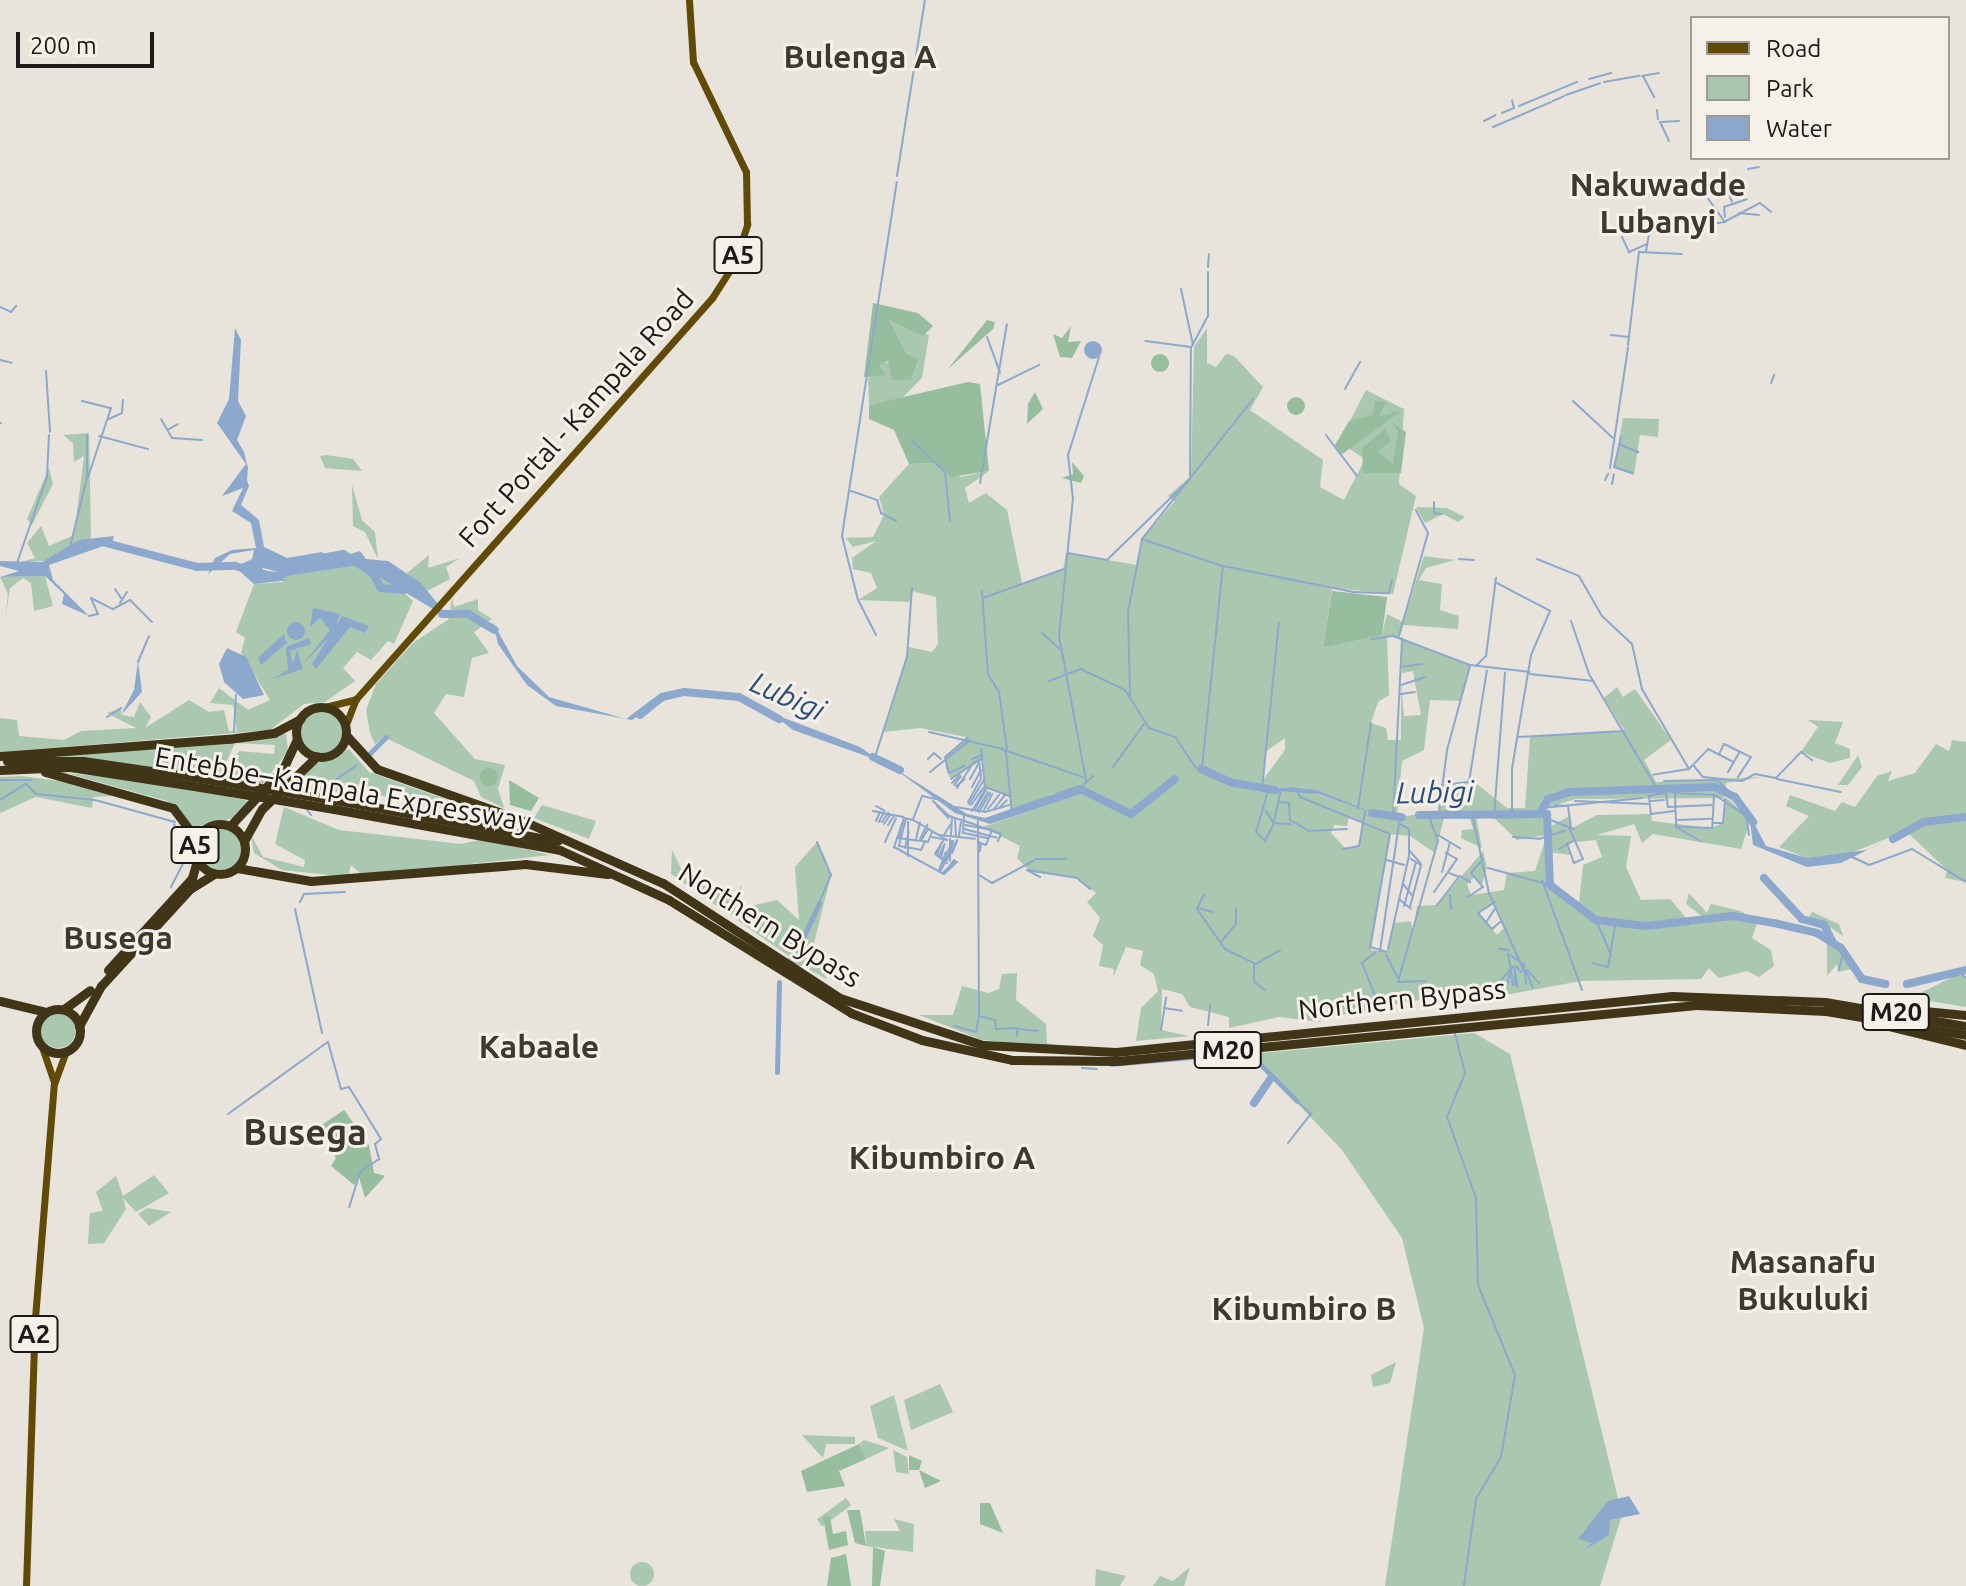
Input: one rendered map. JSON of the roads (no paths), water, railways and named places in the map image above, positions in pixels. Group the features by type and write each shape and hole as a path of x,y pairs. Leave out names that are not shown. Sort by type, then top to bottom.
{"highway":[{"path":"0,759 274,733 325,707 377,769 601,854"},
{"name":"A5","path":"64,1009 88,993 171,902 197,860 196,839 208,827 230,826 291,759 300,719"},
{"name":"A5","path":"79,1026 101,986 190,889 214,874 237,868 244,841 262,809 317,756 336,752 346,731"},
{"path":"297,736 317,756"},
{"name":"Entebbe–Kampala Expressway","path":"0,759 83,761 338,805 506,827 601,854"},
{"name":"Entebbe–Kampala Expressway","path":"0,770 70,767 203,783"},
{"path":"18,769 83,779 173,808 196,839"},
{"name":"Entebbe–Kampala Expressway","path":"338,805 560,850 669,900"},
{"name":"A5","path":"230,826 244,841"},
{"name":"Northern Bypass","path":"601,854 663,883 840,998 914,1026 1031,1051 1116,1052 1648,997 1826,1006 1966,1026"},
{"name":"A5","path":"197,860 214,874"},
{"path":"237,868 344,881 554,863 617,877 669,900"},
{"name":"Northern Bypass","path":"669,900 851,1013 922,1040 1025,1061 1117,1061 1696,1005 1826,1006 1966,1035"},
{"name":"A2","path":"0,1002 47,1012 64,1009"},
{"name":"A2","path":"0,1002 36,1033 42,1047"},
{"path":"1826,1006 1966,1015"},
{"path":"1826,1006 1966,1045"},
{"path":"64,1009 79,1026"},
{"path":"36,1033 47,1012"},
{"name":"A2","path":"66,1051 79,1026"},
{"path":"42,1047 66,1051"}],"main road":[{"name":"Fort Portal - Kampala Road","path":"356,699 712,298 735,262 749,209 746,172 693,62 689,0"},
{"path":"325,707 356,699"},
{"name":"A5","path":"346,731 356,699"},
{"name":"A2","path":"42,1047 54,1084"},
{"name":"A2","path":"26,1586 32,1360 54,1084 66,1051"}],"water":[{"path":"235,328 241,340 238,401 246,416 237,440 244,452 248,468 249,486 241,505 259,520 264,547 287,558 322,552 331,560 360,551 366,559 388,561 421,583 450,619 359,565 292,575 263,568 258,575 289,580 254,584 235,567 252,559 254,550 230,554 208,574 215,558 232,550 256,548 251,523 232,511 243,488 222,496 246,464 217,423 229,399"},
{"path":"1093,341 1102,350 1093,359 1084,350"},
{"path":"114,536 112,543 49,565 53,580 89,616 62,604 64,594 45,576 0,577 19,571 0,566 0,561 42,562 79,540"},
{"path":"313,608 340,614 334,633 304,663 330,630 320,618 310,627"},
{"path":"342,616 369,626 365,633 350,627 316,669 312,664"},
{"path":"296,622 305,631 296,640 287,631"},
{"path":"493,622 517,666 549,697 625,719 556,706 527,685 498,644"},
{"path":"284,634 287,643 261,665 258,658"},
{"path":"309,638 311,644 290,651 293,664 297,650 303,669 273,679 288,670 286,647"},
{"path":"227,648 246,657 264,695 243,699 224,682 219,664"},
{"path":"138,661 142,692 121,715 134,690"},
{"path":"674,692 632,720 626,719 658,695"},
{"path":"771,713 860,747 880,761 793,730"},
{"path":"892,767 967,814 985,818 1076,786 1087,792 990,824 955,813"},
{"path":"1291,787 1317,790 1381,816 1318,794 1265,790"},
{"path":"1749,813 1766,846 1807,858 1867,850 1902,833 1841,863 1807,867 1753,845"},
{"path":"1629,1496 1640,1514 1610,1520 1609,1535 1583,1551 1592,1543 1578,1539 1608,1501"}],"waterway":[{"path":"897,176 925,0"},
{"path":"1589,79 1611,73"},
{"path":"1642,76 1659,73"},
{"path":"1604,82 1639,76"},
{"path":"1643,76 1654,97"},
{"path":"1519,106 1577,82"},
{"path":"1566,95 1600,83"},
{"path":"1553,101 1564,96"},
{"path":"1502,113 1514,108 1512,100"},
{"path":"1493,127 1551,102"},
{"path":"1657,110 1658,119"},
{"path":"1484,121 1496,115"},
{"path":"1669,141 1660,122 1679,121"},
{"path":"1748,169 1759,167"},
{"path":"1721,177 1732,202"},
{"path":"1650,232 1725,222 1694,179"},
{"path":"876,635 858,600 842,536 897,182"},
{"path":"1725,217 1724,207 1747,199"},
{"path":"1726,221 1760,203 1771,212"},
{"path":"1739,213 1759,215"},
{"path":"1646,251 1650,229"},
{"path":"1622,237 1629,252 1647,244"},
{"path":"1628,345 1639,252 1682,254"},
{"path":"1208,267 1209,254"},
{"path":"1192,346 1208,316 1208,272"},
{"path":"1181,289 1193,345"},
{"path":"0,307 11,312 16,306"},
{"path":"980,483 1007,324"},
{"path":"1611,335 1629,337"},
{"path":"987,337 1000,373"},
{"path":"1068,553 1107,560 1190,479 1191,347 1145,341"},
{"path":"1610,468 1628,347"},
{"path":"1086,780 1059,636 1073,499 1068,455 1099,357"},
{"path":"0,360 12,363"},
{"path":"1345,389 1360,362"},
{"path":"998,385 1039,365"},
{"path":"46,371 50,432"},
{"path":"1771,383 1774,375"},
{"path":"1142,539 1253,399"},
{"path":"109,419 122,413 123,400"},
{"path":"82,401 111,408 88,477"},
{"path":"1573,401 1613,438"},
{"path":"161,419 172,438 202,440"},
{"path":"169,429 178,424"},
{"path":"17,563 47,477 49,435"},
{"path":"70,547 87,478 87,435"},
{"path":"1326,435 1357,476"},
{"path":"99,436 148,449"},
{"path":"1621,437 1614,467 1633,473"},
{"path":"911,440 945,472 950,521"},
{"path":"1619,444 1638,452"},
{"path":"1605,480 1608,474"},
{"path":"1612,484 1614,474"},
{"path":"851,491 877,500 881,513 896,521"},
{"path":"1434,502 1434,513 1442,514"},
{"path":"1399,636 1428,533 1416,510"},
{"path":"1130,697 1128,612 1142,539 1222,566"},
{"name":"Lubigi","path":"102,542 197,567 235,566 275,577 292,570"},
{"name":"Lubigi","path":"315,559 343,554 372,572 381,588 404,590"},
{"path":"1459,559 1474,560"},
{"path":"1537,559 1579,576 1602,616 1632,644 1642,689 1689,769 1653,775"},
{"path":"1202,768 1223,566 1353,592 1389,593 1392,580"},
{"path":"983,598 1064,569"},
{"path":"1476,666 1486,656 1496,578"},
{"path":"1497,583 1550,611 1531,655 1512,768 1512,818"},
{"path":"875,757 907,657 912,588"},
{"path":"115,589 121,598"},
{"path":"982,591 988,674 999,692 1007,750"},
{"path":"120,603 127,592"},
{"path":"89,616 98,614 91,598 113,609 130,600 152,622"},
{"name":"Lubigi","path":"442,614 468,614 495,630"},
{"path":"1571,621 1589,674 1657,789"},
{"path":"1262,789 1279,623"},
{"path":"1042,633 1062,651"},
{"path":"138,662 149,636"},
{"path":"1372,639 1393,636 1470,665 1530,672"},
{"path":"1393,818 1402,638"},
{"path":"1401,667 1423,664"},
{"path":"1439,812 1447,750 1470,666"},
{"path":"1049,681 1081,669 1125,690 1149,728 1175,737 1196,768"},
{"path":"1439,786 1469,782 1487,670"},
{"path":"1494,816 1505,672"},
{"path":"1530,674 1594,681"},
{"path":"1401,685 1425,677"},
{"name":"Lubigi","path":"640,715 662,697 684,692 739,697 779,719"},
{"path":"1401,694 1415,692"},
{"path":"234,732 236,695"},
{"path":"107,717 121,708"},
{"path":"1358,808 1371,723"},
{"path":"1113,767 1144,724"},
{"path":"1519,737 1624,731"},
{"path":"929,732 1003,749"},
{"path":"369,754 386,737"},
{"path":"945,757 968,738"},
{"path":"930,772 970,740"},
{"path":"1719,754 1724,744 1751,757 1738,777"},
{"path":"981,749 985,787 1010,796"},
{"path":"1689,769 1708,749 1734,762"},
{"path":"1004,750 1083,777"},
{"path":"1006,751 1012,816"},
{"path":"1694,766 1703,777 1742,781 1755,774 1776,778 1801,752 1812,760"},
{"path":"928,759 934,753 941,759"},
{"path":"1728,772 1739,753"},
{"path":"972,759 982,755"},
{"name":"Lubigi","path":"873,757 900,770"},
{"path":"951,779 982,758"},
{"path":"946,761 949,773 964,766"},
{"path":"979,761 981,778"},
{"path":"957,788 974,762"},
{"path":"970,779 979,763"},
{"path":"316,793 357,765"},
{"name":"Lubigi","path":"1201,769 1233,783 1275,790"},
{"path":"972,787 981,770"},
{"path":"952,783 960,775"},
{"path":"954,785 961,776"},
{"path":"1080,788 1093,776"},
{"path":"956,786 965,779"},
{"path":"968,802 981,779"},
{"name":"Lubigi","path":"1080,789 1131,814 1175,779"},
{"path":"1777,779 1841,792"},
{"path":"0,780 32,780"},
{"path":"969,804 984,780"},
{"path":"1664,781 1717,780 1735,797"},
{"path":"0,800 26,784 36,794 95,800 175,822"},
{"name":"Lubigi","path":"1658,786 1723,786"},
{"path":"971,805 984,787"},
{"name":"Lubigi","path":"1540,813 1548,799 1569,792 1715,787 1735,797 1753,822"},
{"path":"972,811 985,789"},
{"path":"1281,789 1274,823 1290,824"},
{"path":"1666,789 1675,793 1676,827 1700,841"},
{"path":"975,809 986,790"},
{"path":"1297,790 1300,797 1390,834 1370,947 1387,952"},
{"path":"1268,791 1256,832 1265,841 1274,823"},
{"path":"977,811 988,792"},
{"path":"979,812 990,793"},
{"path":"1658,794 1666,793 1668,807 1712,805"},
{"path":"1675,793 1714,795 1712,828 1676,827"},
{"path":"984,810 992,794"},
{"path":"1657,794 1649,796 1651,814 1675,811"},
{"path":"988,809 999,795"},
{"path":"994,809 1005,795"},
{"path":"1715,795 1746,816 1749,835"},
{"path":"936,799 922,796 913,820 939,835 975,839"},
{"path":"1542,808 1643,798"},
{"path":"1714,823 1723,823 1725,799"},
{"path":"999,808 1007,800"},
{"path":"1651,801 1664,800"},
{"path":"933,801 949,816 977,825"},
{"path":"1575,801 1650,804"},
{"path":"1280,802 1289,803 1290,820 1309,831 1347,829"},
{"path":"955,807 985,812 1009,805"},
{"path":"1555,805 1568,806 1571,828"},
{"path":"876,806 885,811"},
{"path":"937,806 946,815"},
{"path":"305,807 311,815"},
{"path":"873,811 903,817"},
{"path":"943,811 948,818"},
{"path":"1266,811 1273,822"},
{"path":"876,821 880,812"},
{"path":"879,822 884,812"},
{"path":"1343,849 1359,846 1365,812"},
{"path":"882,822 888,813"},
{"name":"Lubigi","path":"1372,813 1402,817"},
{"path":"1425,981 1398,982 1438,841 1428,814"},
{"path":"1472,814 1489,893 1524,971"},
{"path":"1419,815 1547,814 1550,885 1596,920 1646,926 1733,916 1774,923 1817,933 1841,948 1862,979 1885,984"},
{"path":"884,824 890,815"},
{"path":"888,825 894,816"},
{"path":"963,833 964,816"},
{"path":"1380,951 1400,817"},
{"name":"Lubigi","path":"1893,839 1924,822 1966,817"},
{"path":"885,842 896,818"},
{"path":"913,820 904,818 894,847 944,874 957,862"},
{"path":"951,835 952,818"},
{"path":"906,819 899,846 921,850 925,841"},
{"path":"955,819 956,836"},
{"path":"1548,819 1574,829"},
{"path":"1678,820 1712,819"},
{"path":"954,1026 976,1032 979,1016 978,821"},
{"path":"899,838 903,822"},
{"path":"908,822 908,856"},
{"path":"916,839 920,822"},
{"path":"959,836 961,822"},
{"path":"171,887 186,857 174,824"},
{"path":"1388,949 1409,856 1409,829 1400,824"},
{"path":"920,839 927,825"},
{"path":"944,835 950,825"},
{"path":"965,825 992,830 986,845 978,842"},
{"path":"978,826 1001,834 998,841"},
{"path":"1567,843 1574,863 1583,859 1569,828"},
{"path":"928,829 947,840"},
{"path":"922,839 928,829"},
{"path":"964,829 997,838"},
{"path":"1513,837 1539,839 1566,830"},
{"path":"905,848 909,831"},
{"path":"897,838 928,842 932,832"},
{"path":"964,833 988,838"},
{"path":"1438,835 1460,848"},
{"path":"932,837 947,840"},
{"path":"950,839 950,861"},
{"path":"952,841 941,870 957,840"},
{"path":"943,841 935,854 947,863"},
{"path":"947,860 953,841"},
{"path":"952,853 957,841"},
{"path":"1559,849 1573,841"},
{"path":"817,842 831,875 819,903"},
{"path":"937,855 942,842"},
{"path":"979,842 979,852"},
{"path":"980,851 981,843"},
{"path":"1442,872 1450,843"},
{"path":"939,856 945,844"},
{"path":"941,858 944,845"},
{"path":"1852,857 1869,865 1912,849 1966,882"},
{"path":"1409,850 1421,864"},
{"path":"939,870 946,852"},
{"path":"1434,892 1457,859 1446,853"},
{"path":"979,875 992,883 1037,859 1066,859"},
{"path":"1410,907 1421,865 1411,859"},
{"path":"1468,897 1483,887 1471,873 1483,859"},
{"path":"948,868 954,860"},
{"path":"1387,860 1404,865"},
{"path":"943,873 955,861"},
{"path":"1404,906 1416,862"},
{"path":"1488,868 1550,885"},
{"path":"1027,870 1040,877"},
{"path":"1028,870 1077,878 1090,889"},
{"path":"1437,905 1459,877 1449,873"},
{"path":"1460,876 1470,882"},
{"name":"Lubigi","path":"1764,878 1802,919 1824,925 1832,941"},
{"path":"1542,880 1582,990"},
{"path":"1403,884 1412,895"},
{"path":"300,902 304,894 345,892"},
{"path":"1204,894 1197,909 1225,949 1256,964 1280,950"},
{"path":"1450,895 1451,909"},
{"path":"1400,900 1411,909"},
{"path":"1495,902 1478,913 1492,929 1500,922"},
{"path":"792,962 819,903"},
{"path":"1487,921 1496,907"},
{"path":"1198,908 1213,912"},
{"path":"1222,941 1236,924 1236,908"},
{"path":"295,909 322,1033"},
{"path":"1596,920 1611,956"},
{"path":"1592,963 1608,967 1615,926"},
{"path":"1499,949 1509,950"},
{"path":"1376,952 1362,963 1381,1011"},
{"path":"1839,970 1843,952"},
{"path":"1513,985 1508,954 1524,964 1526,984"},
{"path":"1386,955 1397,977"},
{"path":"1254,964 1254,982 1265,990"},
{"path":"1498,984 1513,966"},
{"path":"1516,966 1521,972"},
{"path":"1514,967 1518,987"},
{"path":"1508,983 1510,968"},
{"path":"1515,970 1515,985"},
{"path":"1527,970 1539,983"},
{"path":"1907,984 1966,970"},
{"path":"1526,971 1533,988"},
{"path":"1960,973 1966,978"},
{"path":"777,1072 779,982"},
{"path":"1161,1030 1166,997"},
{"path":"1208,1025 1210,1005"},
{"path":"1164,1008 1182,1011"},
{"path":"979,1016 995,1020 996,1029 1017,1028 1017,1036"},
{"path":"1019,1029 1038,1031"},
{"path":"1455,1034 1465,1073 1447,1117 1476,1198 1478,1285 1515,1375 1501,1457 1476,1499 1464,1586"},
{"path":"228,1114 328,1042 341,1089 349,1087 381,1139 375,1144 379,1159 360,1172 349,1207"},
{"path":"1111,1066 1250,1054"},
{"path":"1250,1054 1297,1101"},
{"path":"1082,1068 1097,1069"},
{"path":"1254,1103 1271,1078"},
{"path":"1288,1143 1311,1114 1297,1101"}],"district":[{"name":"Bulenga A","path":"860,56"},
{"name":"Nakuwadde Lubanyi","path":"1658,204"},
{"name":"Busega","path":"118,937"},
{"name":"Kabaale","path":"539,1046"},
{"name":"Busega","path":"305,1132"},
{"name":"Kibumbiro A","path":"942,1157"},
{"name":"Masanafu Bukuluki","path":"1803,1280"},
{"name":"Kibumbiro B","path":"1304,1308"}]}
